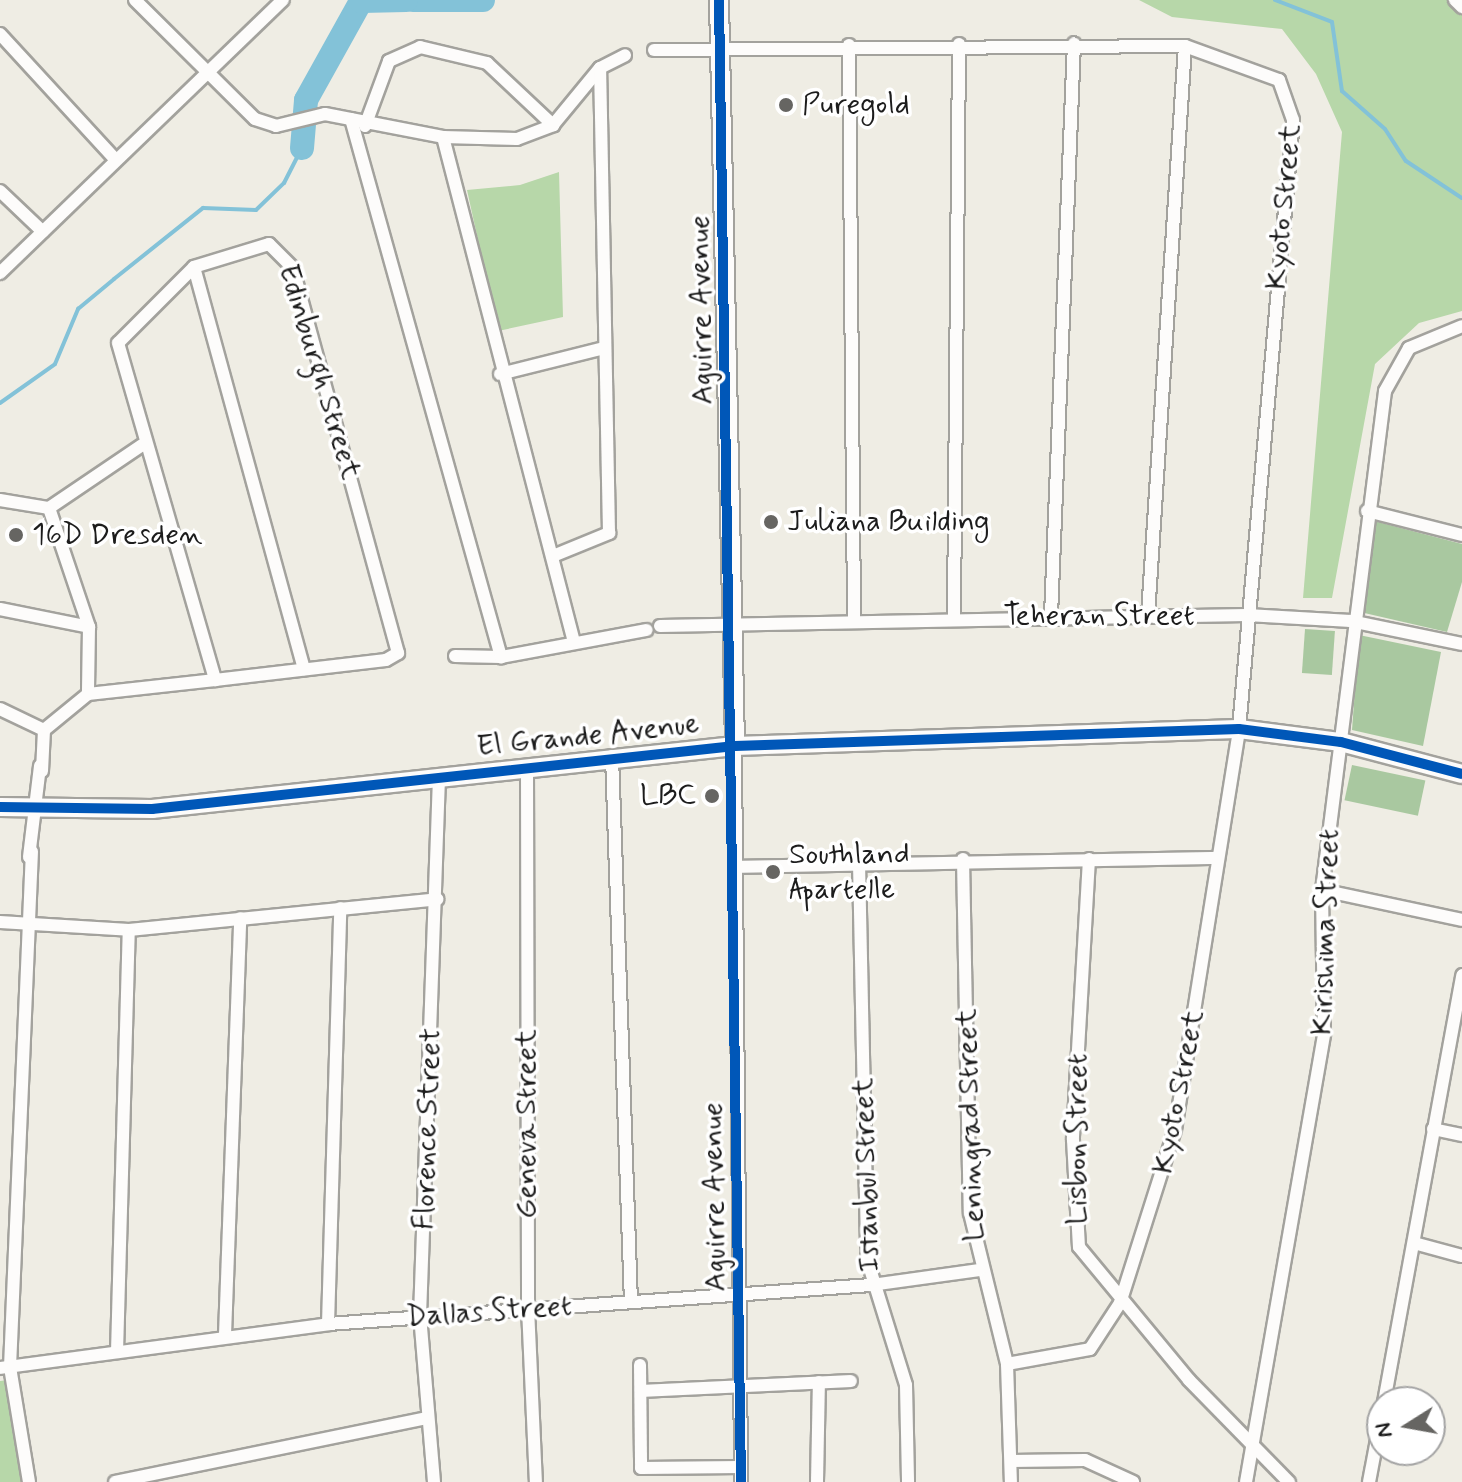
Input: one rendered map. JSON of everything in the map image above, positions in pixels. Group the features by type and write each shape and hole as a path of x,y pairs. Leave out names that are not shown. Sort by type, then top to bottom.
{"street":[{"path":"135,0 255,119 294,125 315,117 351,119 365,126 443,137 517,139 553,125 600,68 625,55"},
{"path":"0,273 283,0"},
{"name":"Aguirre Avenue","path":"719,0 735,746 741,1482"},
{"path":"1455,0 1462,7"},
{"path":"0,34 115,159"},
{"path":"1051,616 1074,43"},
{"name":"Kyoto Street","path":"654,50 1074,43 1185,46 1264,71 1279,80 1293,105 1247,615 1241,733 1175,1130 1120,1303 1090,1349 1007,1364"},
{"path":"954,617 959,44"},
{"path":"849,45 854,619"},
{"path":"1148,615 1185,46"},
{"path":"365,126 389,61 420,47 487,63 553,125"},
{"path":"553,556 609,533 600,68"},
{"path":"351,119 501,657"},
{"path":"443,137 500,374 553,556 574,642"},
{"path":"0,191 43,232"},
{"name":"Edinburgh Street","path":"215,680 142,445 118,343 194,267 269,244 293,268 396,657 304,669"},
{"path":"29,1482 5,1368 6,1264 34,812 44,730 88,694 304,669 194,267"},
{"name":"Kirishima Street","path":"1246,1482 1324,1033 1322,890 1341,742 1351,621 1393,368 1427,335 1462,326"},
{"path":"500,374 604,348"},
{"path":"0,500 49,508 142,445"},
{"path":"49,508 89,627 88,694"},
{"path":"1367,511 1462,535"},
{"path":"0,609 89,627"},
{"name":"Teheran Street","path":"455,656 501,657 654,628 954,617 1247,615 1351,621 1462,644"},
{"path":"0,709 44,730"},
{"name":"El Grande Avenue","path":"0,807 34,812 152,809 612,756 735,746 1241,733 1341,742 1462,774"},
{"path":"612,756 631,1302"},
{"name":"Geneva Street","path":"527,766 528,1308 536,1482"},
{"name":"Florence Street","path":"434,1482 420,1316 439,776"},
{"path":"736,867 963,859 1218,858"},
{"name":"Leningrad Street","path":"963,859 968,1180 979,1270 1007,1364 1011,1482"},
{"name":"Lisbon Street","path":"1089,859 1072,1207 1085,1261 1253,1450 1289,1482"},
{"name":"Istanbul Street","path":"859,863 871,1285 906,1385 908,1482"},
{"path":"1322,890 1462,920"},
{"path":"0,922 129,930 437,899"},
{"path":"328,1324 340,908"},
{"path":"225,1335 240,918"},
{"path":"117,1352 129,930"},
{"path":"1387,1386 1433,1129 1457,1029 1462,975"},
{"path":"1433,1129 1462,1135"},
{"path":"1414,1243 1462,1256"},
{"name":"Dallas Street","path":"5,1368 225,1335 328,1324 871,1285 979,1270"},
{"path":"640,1365 641,1468 741,1467"},
{"path":"641,1391 851,1381"},
{"path":"817,1482 819,1382"},
{"path":"115,1482 427,1418"},
{"path":"1011,1461 1085,1460 1133,1482"}],"green space":[{"path":"1139,0 1462,0 1462,311 1419,323 1375,364 1332,598 1303,598 1342,132 1316,74 1282,29 1172,17"},
{"path":"559,172 563,317 498,331 467,190 520,185"},
{"path":"1374,521 1462,544 1462,582 1447,632 1360,612"},
{"path":"1305,629 1335,631 1332,675 1302,673"},
{"path":"1359,635 1441,652 1423,746 1352,730"},
{"path":"1352,765 1425,781 1418,816 1345,800"},
{"path":"8,1380 29,1482 0,1482 0,1381"}],"waterway":[{"path":"302,148 306,100 361,1 406,0"},
{"path":"413,0 483,0"},
{"path":"1275,0 1332,22 1342,91 1385,129 1406,161 1462,198"},
{"path":"0,403 55,364 78,309 203,208 256,210 284,183 302,148"}],"cycle path":[{"path":"719,0 741,1482"},
{"path":"0,807 152,809 735,746 1239,729 1341,742 1462,774"}],"place":[{"name":"Puregold","path":"786,105"},
{"name":"Juliana Building","path":"771,522"},
{"name":"16D Dresden","path":"16,535"},
{"name":"LBC","path":"712,796"},
{"name":"Southland Apartelle","path":"773,872"}]}
